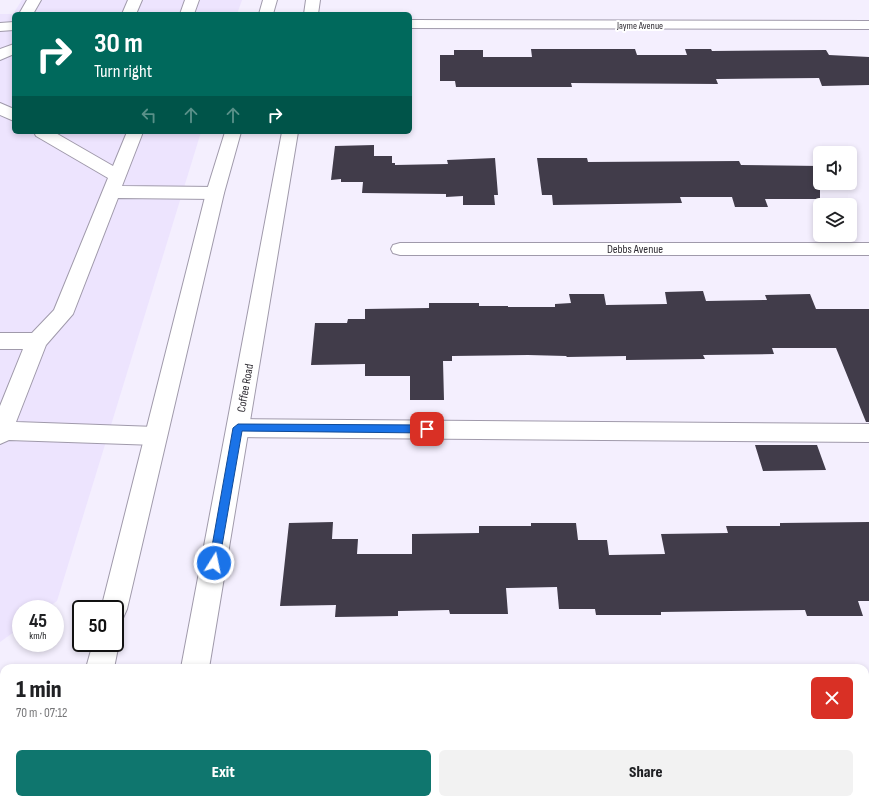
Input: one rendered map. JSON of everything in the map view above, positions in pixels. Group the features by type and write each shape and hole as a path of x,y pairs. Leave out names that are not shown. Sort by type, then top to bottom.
{"main road":[{"path":"27,12 34,0"},
{"path":"130,12 135,0"},
{"path":"188,12 192,0"},
{"path":"267,12 270,0"},
{"path":"311,12 313,0"},
{"name":"Jayme Avenue","path":"412,24 869,25"},
{"path":"0,26 12,26"},
{"path":"0,55 12,49"},
{"path":"0,108 12,115"},
{"path":"45,134 114,184 215,193"},
{"path":"134,134 63,314 37,341 1,433 156,436"},
{"path":"116,600 215,193 232,134"},
{"name":"Coffee Road","path":"196,664 290,134"},
{"name":"Debbs Avenue","path":"400,249 869,249"},
{"path":"0,341 37,341"},
{"path":"238,428 869,433"},
{"path":"101,664 104,652"}],"shaded area":[{"path":"22,0 242,0 238,12 14,12"},
{"path":"0,14 12,14 12,134 200,134 57,600 12,600 12,633 0,642"}],"building":[{"path":"531,49 635,49 637,55 687,55 685,49 711,49 712,51 826,50 829,55 869,57 869,85 822,86 819,78 716,79 718,84 571,83 572,87 456,87 455,81 440,81 440,55 454,55 454,50 483,50 483,57 532,57"},
{"path":"374,145 374,156 392,156 392,163 395,163 395,165 448,164 447,160 495,158 498,195 494,195 495,205 463,205 463,196 446,197 446,194 362,193 363,182 341,182 341,179 331,180 335,146"},
{"path":"537,158 587,158 588,162 739,161 741,165 813,166 813,190 820,190 820,198 765,199 768,207 735,207 732,197 680,197 682,203 553,205 552,195 542,195"},
{"path":"703,291 706,301 767,300 765,295 810,294 816,309 869,309 869,422 866,422 836,348 772,348 774,354 703,355 705,359 626,360 626,356 452,356 452,361 443,361 444,400 410,400 410,376 365,376 365,364 311,365 315,323 347,323 348,319 365,319 365,309 429,308 429,303 479,303 479,306 555,307 555,304 571,303 569,294 604,294 606,305 667,304 665,292"},
{"path":"755,445 817,445 826,470 763,471"},
{"path":"333,522 332,539 358,539 357,554 412,554 412,534 479,533 479,526 531,526 531,523 576,523 578,540 607,540 609,555 665,554 661,534 728,533 726,526 780,526 780,523 869,522 869,601 858,601 863,616 807,616 805,610 661,612 661,615 596,615 595,609 559,609 557,587 506,588 508,614 450,614 449,610 398,611 398,616 335,617 336,605 280,606 289,523"}],"route":[{"path":"214,563 238,428 427,429"}]}
